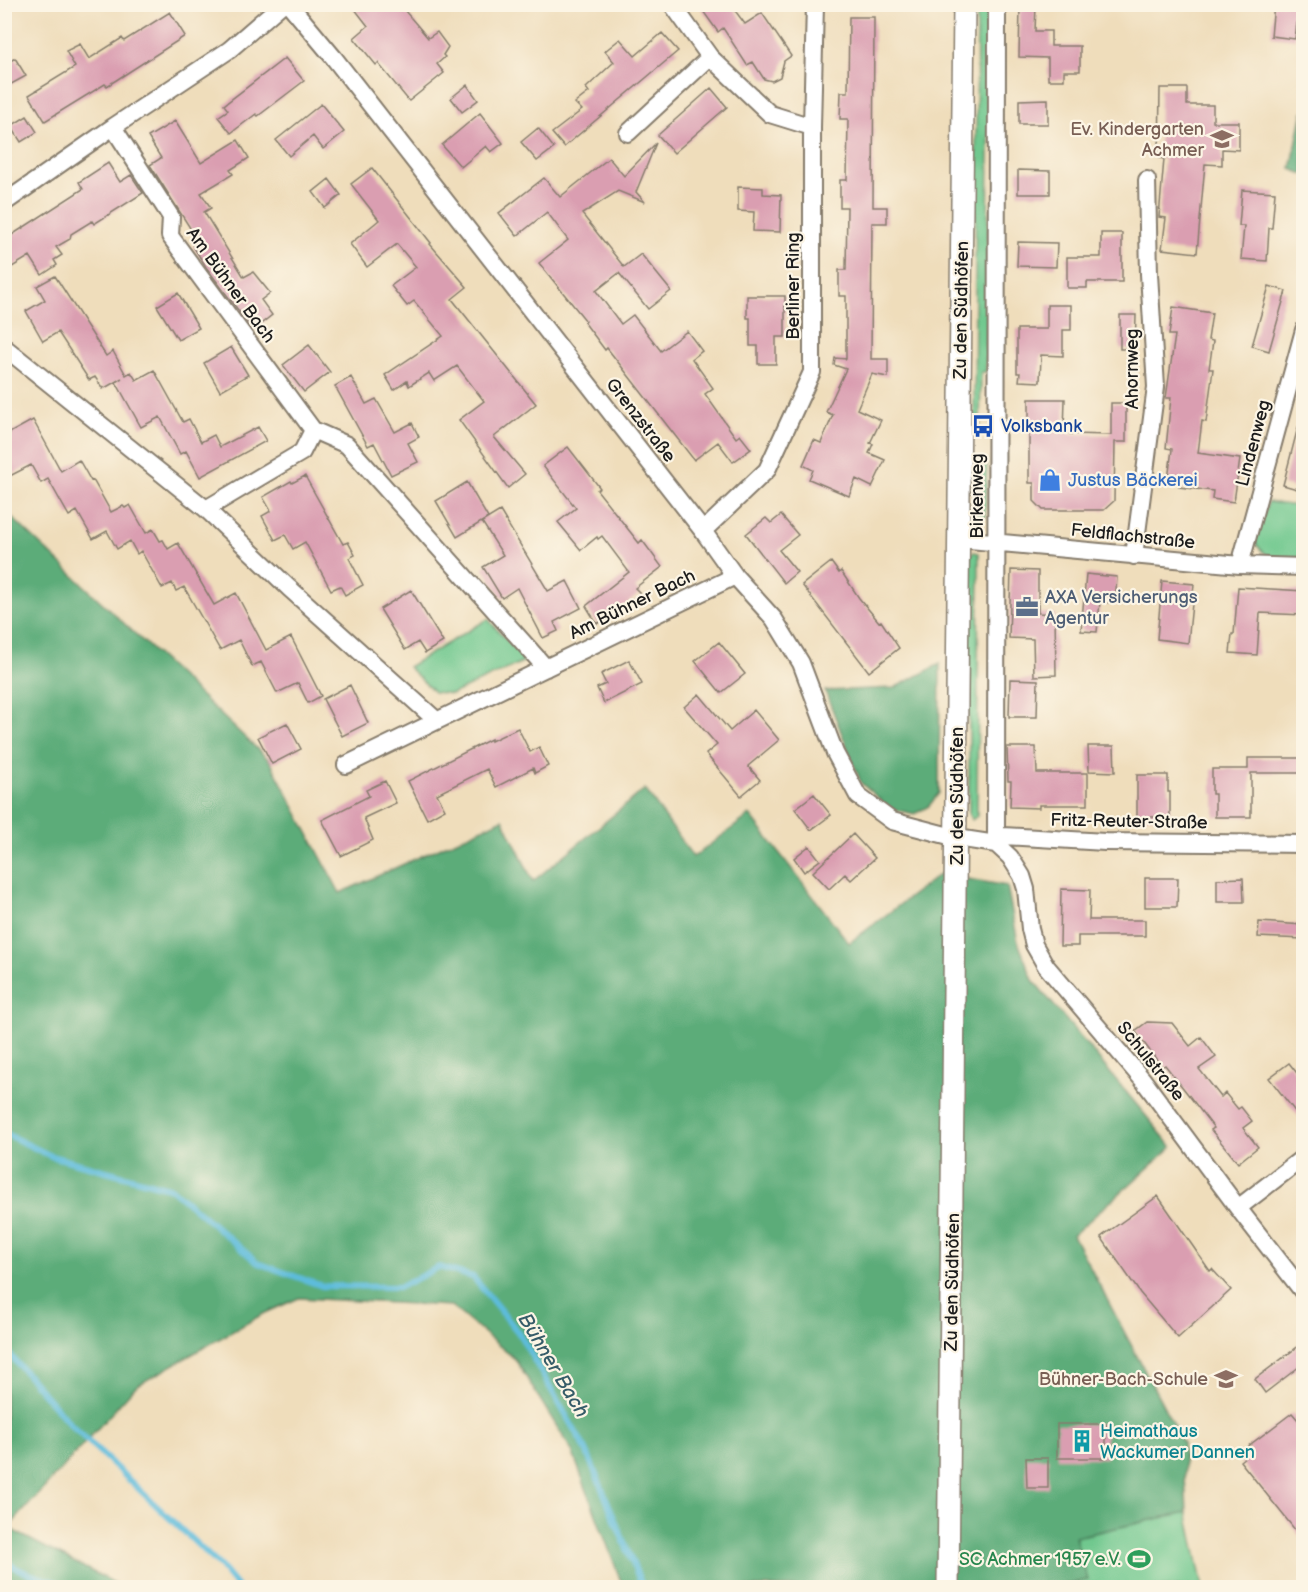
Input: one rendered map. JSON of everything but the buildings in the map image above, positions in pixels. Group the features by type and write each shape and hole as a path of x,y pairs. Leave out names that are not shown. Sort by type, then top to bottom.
{"street":[{"path":"4,202 229,50 282,4"},
{"name":"Grenzstraße","path":"289,4 334,58 703,531 735,576 774,619 801,663 835,753 858,796 892,821 957,838"},
{"path":"672,4 710,57 770,114 812,127"},
{"name":"Berliner Ring","path":"703,531 767,470 812,372 812,127 815,4"},
{"name":"Zu den Südhöfen","path":"948,1587 964,4"},
{"name":"Birkenweg","path":"996,844 997,4"},
{"path":"628,133 710,57"},
{"name":"Am Bühner Bach","path":"113,127 171,217 170,236 313,430 347,445 546,668"},
{"name":"Ahornweg","path":"1134,556 1156,387 1149,274 1147,180"},
{"name":"Lindenweg","path":"1240,565 1304,330"},
{"path":"4,347 206,509 289,588 436,720"},
{"path":"206,509 302,452 313,430"},
{"name":"Feldflachstraße","path":"959,538 1240,565 1304,567"},
{"name":"Am Bühner Bach","path":"346,765 735,576"},
{"name":"Fritz-Reuter-Straße","path":"957,838 996,844 1003,836 1105,842 1304,844"},
{"name":"Schulstraße","path":"996,844 1010,857 1022,876 1034,945 1046,966 1143,1080 1238,1209 1304,1293"},
{"path":"1238,1209 1304,1157"}],"green space":[{"path":"991,4 986,372 981,372 980,427 974,427 977,5"},
{"path":"1303,111 1304,174 1291,169"},
{"path":"976,459 987,460 985,517 980,519 974,499"},
{"path":"1268,502 1303,507 1303,559 1270,556 1255,542"},
{"path":"4,510 270,761 340,893 503,819 533,881 645,789 693,857 750,815 849,943 940,874 1007,886 1018,942 1033,980 1172,1147 1073,1235 1183,1443 1187,1512 1075,1537 1088,1580 1053,1587 623,1587 572,1451 515,1359 451,1306 299,1298 263,1314 136,1386 8,1528 122,1587 5,1587"},
{"path":"973,552 979,553 977,816 972,820 969,815 969,558"},
{"path":"488,619 525,661 452,694 434,692 408,667"},
{"path":"940,664 939,793 929,806 915,814 891,809 861,783 825,691 894,688"},
{"name":"SC Achmer 1957 e.V.","path":"1187,1512 1203,1587 1053,1588 1087,1580 1075,1537"}],"waterway":[{"name":"Bühner Bach","path":"4,1132 51,1156 172,1189 258,1263 322,1286 400,1287 439,1267 473,1277 518,1332 586,1450 643,1588"},
{"path":"4,1348 70,1424 220,1566 238,1588"},
{"path":"4,1560 28,1573 73,1588"}],"place":[{"name":"Ev. Kindergarten Achmer","path":"1222,139"},
{"name":"Volksbank","path":"983,426"},
{"name":"Justus Bäckerei","path":"1050,480"},
{"name":"AXA Versicherungs Agentur","path":"1027,607"},
{"name":"Bühner-Bach-Schule","path":"1226,1379"},
{"name":"Heimathaus Wackumer Dannen","path":"1082,1441"},
{"name":"SC Achmer 1957 e.V.","path":"1139,1559"}]}
